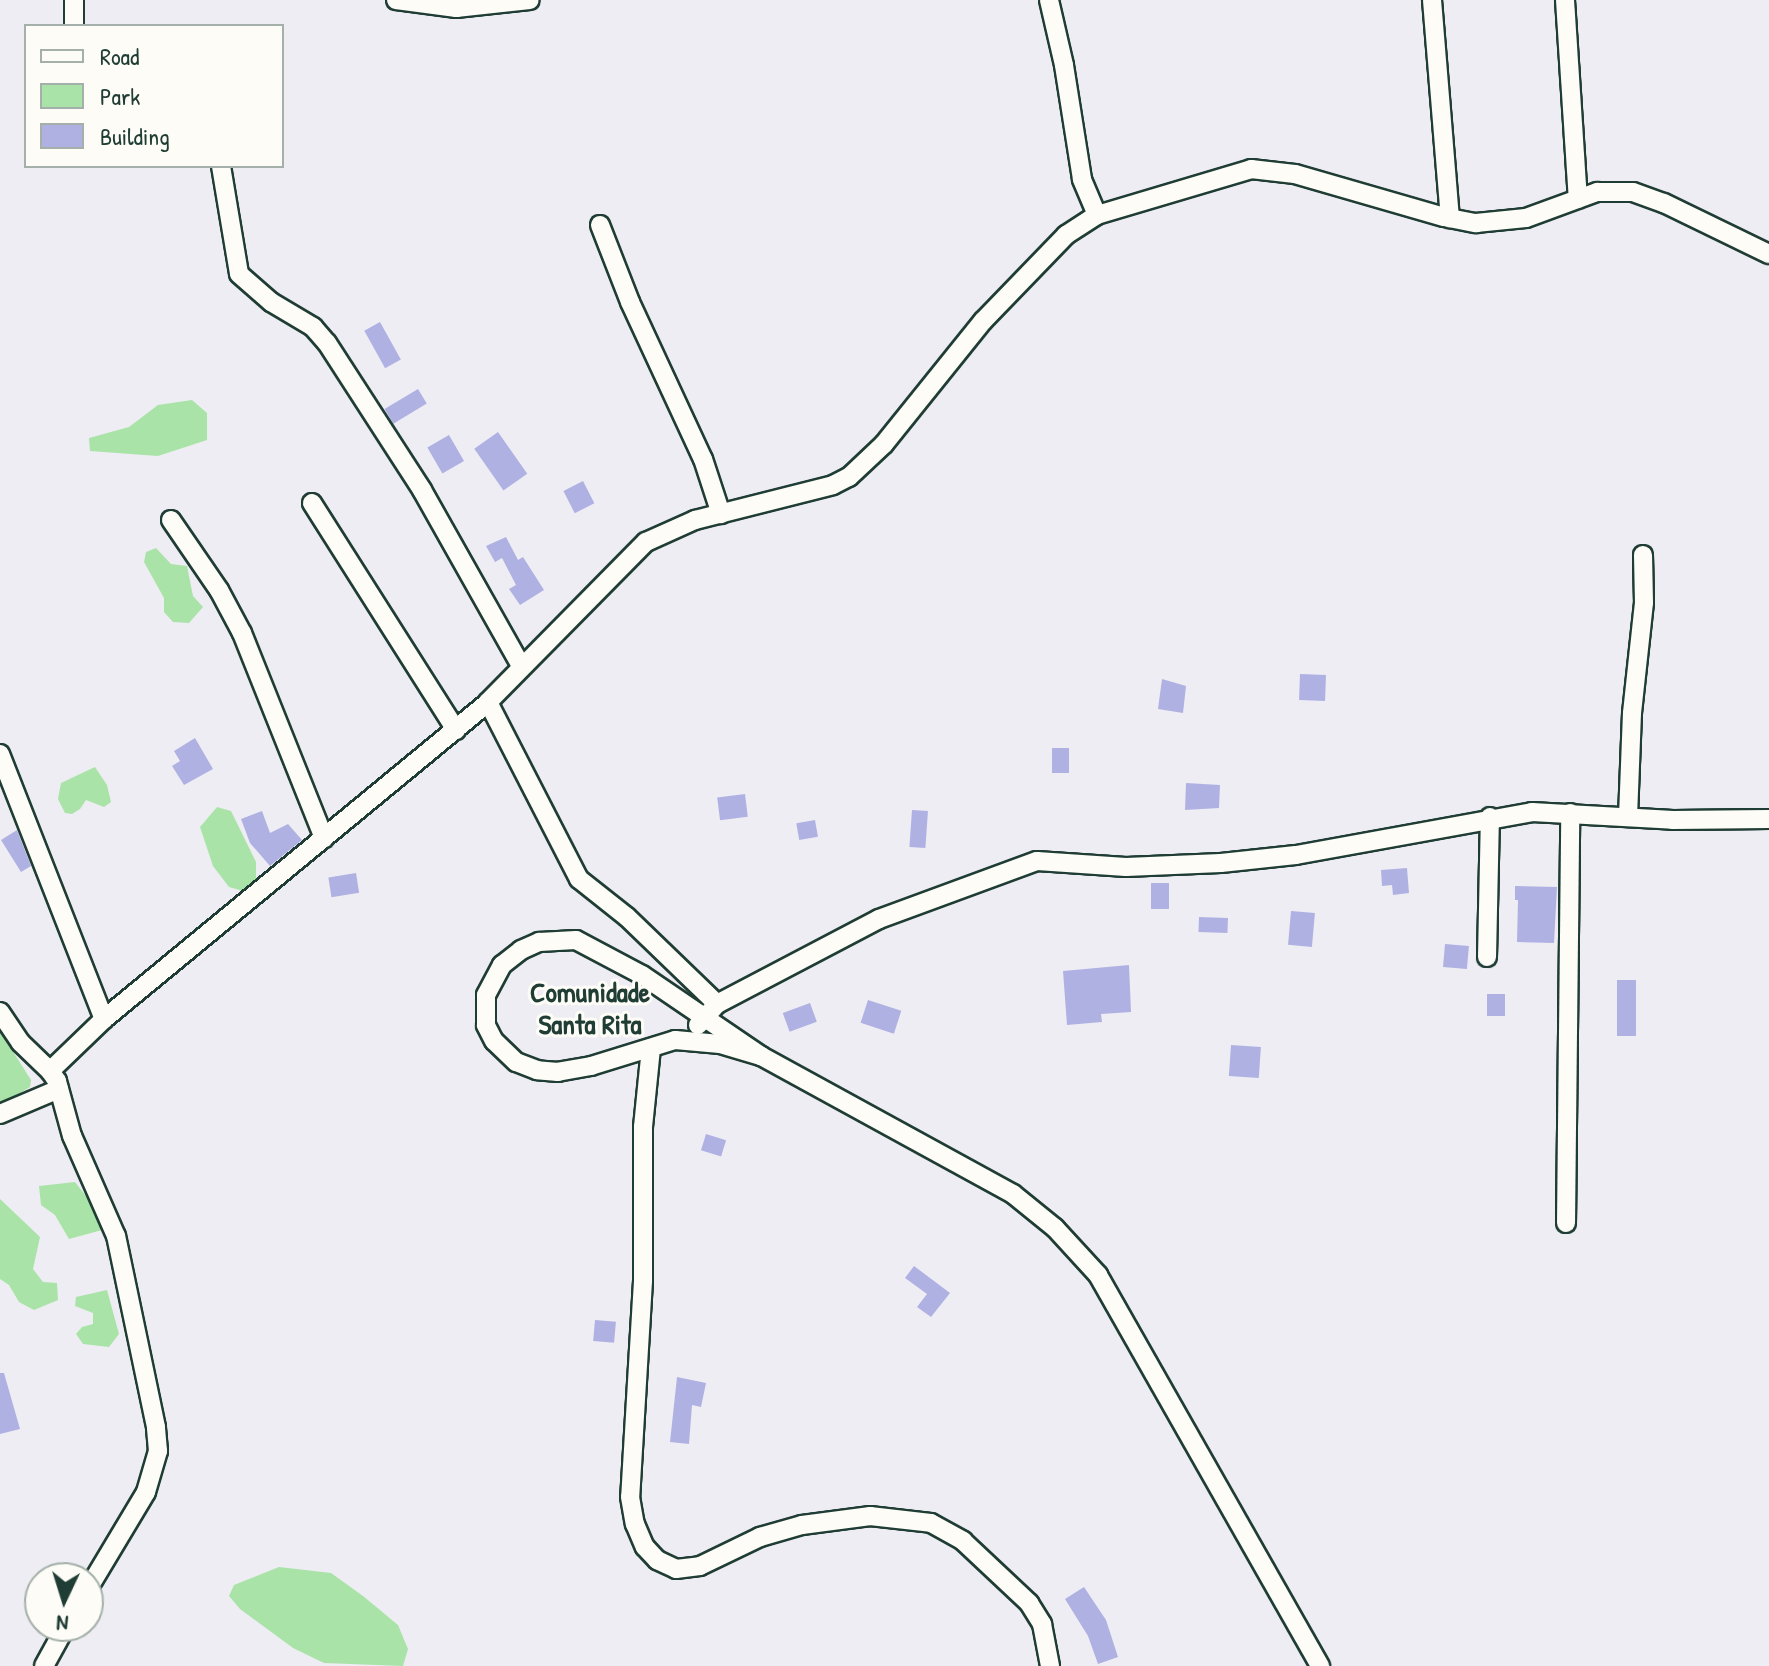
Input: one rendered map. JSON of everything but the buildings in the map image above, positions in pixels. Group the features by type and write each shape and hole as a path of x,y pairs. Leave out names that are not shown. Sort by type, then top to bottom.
{"street":[{"path":"74,0 74,24"},
{"path":"396,0 438,7 530,0"},
{"path":"1049,0 1064,65 1082,179 1097,215"},
{"path":"1432,0 1450,218"},
{"path":"1565,0 1578,199"},
{"path":"221,168 239,274 271,302 313,327 327,343 422,490 521,666"},
{"path":"50,1071 104,1019 488,702 646,542 695,520 815,492 849,477 884,444 983,321 1066,235 1097,215 1251,169 1295,174 1450,218 1501,223 1597,192 1633,192 1664,203 1769,254"},
{"path":"600,225 630,302 703,459 721,514"},
{"path":"312,503 456,730"},
{"path":"171,520 213,579 242,633 324,838"},
{"path":"1628,817 1632,713 1644,603 1643,555"},
{"path":"488,702 579,879 627,917 710,1011 761,1056 1013,1194 1080,1253 1098,1275 1193,1438 1320,1666"},
{"path":"0,754 104,1019"},
{"path":"1566,1223 1570,813"},
{"path":"687,1039 710,1011 879,919 1037,861 1140,867 1221,863 1296,855 1490,817 1570,813 1769,819"},
{"path":"1487,957 1490,817"},
{"path":"710,1011 576,940 539,942 521,950 502,965 486,995 486,1025 494,1041 516,1062 537,1070 558,1072 591,1066 687,1039 761,1056"},
{"path":"0,1012 21,1043 50,1071 59,1089 72,1136 116,1236 148,1376 158,1451 146,1492 104,1562"},
{"path":"651,1048 643,1127 643,1281 630,1497 635,1524 645,1547 657,1560 676,1569 700,1566 760,1537 802,1525 870,1516 931,1523 963,1541 1029,1603 1042,1624 1050,1666"},
{"path":"0,1114 59,1089"},
{"path":"44,1666 57,1642"}],"green space":[{"path":"192,400 207,413 207,440 158,456 90,451 89,438 129,427 158,405"},
{"path":"156,548 171,564 187,566 193,596 203,607 189,623 173,622 164,612 164,598 144,562 146,552"},
{"path":"95,767 107,785 111,802 104,807 86,800 72,814 65,813 58,799 61,783"},
{"path":"217,807 231,811 256,862 256,880 243,891 229,887 213,866 200,827"},
{"path":"0,1031 31,1080 30,1087 0,1105"},
{"path":"75,1182 97,1210 102,1230 69,1239 55,1215 41,1205 39,1186"},
{"path":"0,1199 40,1237 33,1269 43,1282 57,1283 58,1300 34,1310 19,1302 9,1285 0,1279"},
{"path":"107,1290 119,1334 109,1347 83,1344 76,1334 82,1327 93,1324 93,1313 75,1306 76,1297"},
{"path":"279,1567 331,1573 363,1596 398,1625 408,1649 403,1666 324,1663 293,1648 240,1609 229,1596 234,1585"}],"district":[{"name":"Comunidade Santa Rita","path":"590,1008"}]}
